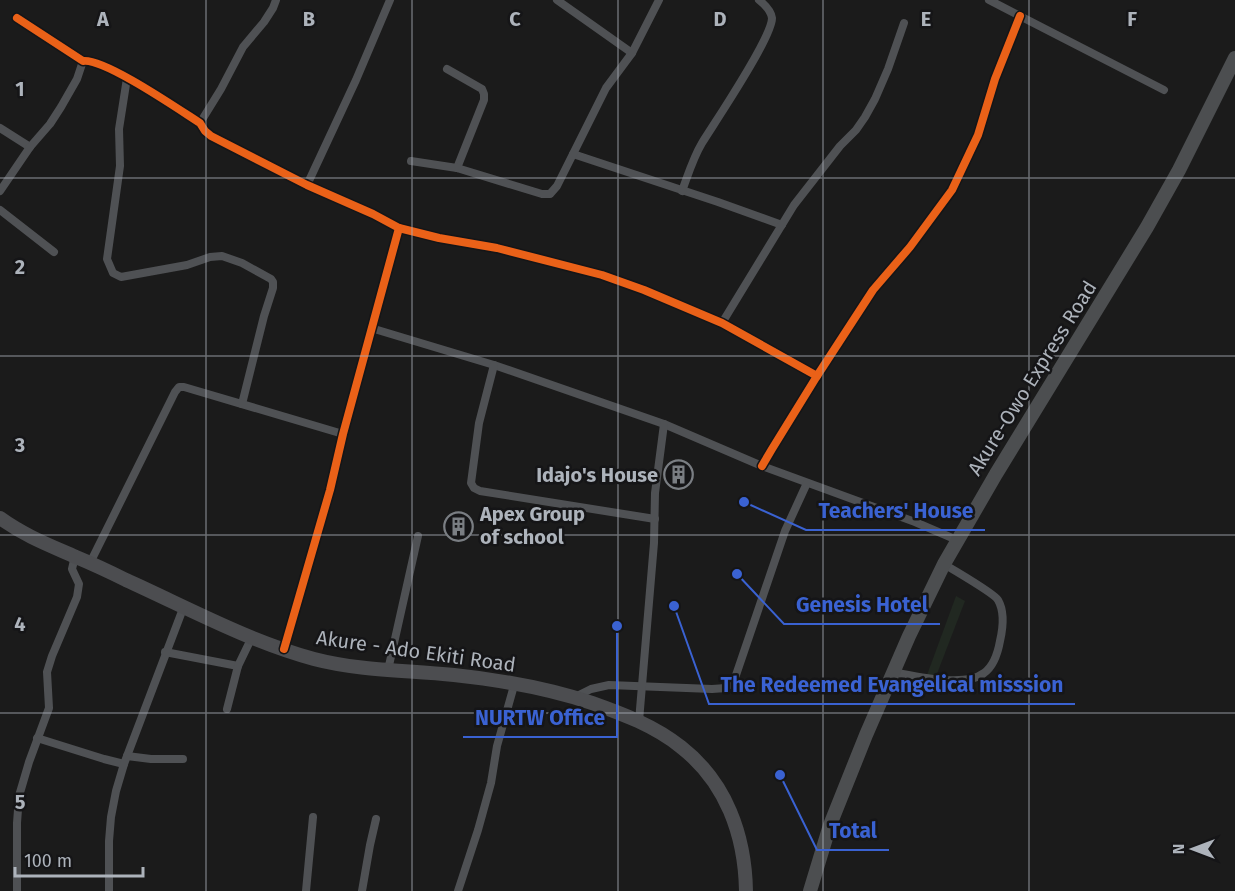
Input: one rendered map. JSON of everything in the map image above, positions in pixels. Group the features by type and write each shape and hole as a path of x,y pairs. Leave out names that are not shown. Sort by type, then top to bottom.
{"highway":[{"name":"Akure-Owo Express Road","path":"810,891 830,825 866,735 944,564 996,474 1148,227 1189,152 1235,58"}],"main road":[{"name":"Akure - Ado Ekiti Road","path":"0,518 26,535 225,626 284,649 316,659 388,670 451,674 515,682 574,697 639,721 668,738 690,755 722,795 732,815 743,851 746,891"}],"street":[{"path":"200,123 243,47 264,22 276,0"},
{"path":"308,184 390,0"},
{"path":"557,0 632,53"},
{"path":"411,161 457,168 542,194 550,194 557,186 606,88 632,53 659,0"},
{"path":"682,191 701,145 748,69 769,29 772,18 759,0"},
{"path":"989,0 1164,90"},
{"path":"762,466 873,290 910,247 952,190 978,135 995,79 1020,16"},
{"path":"17,18 82,61 97,63 144,87 200,123 211,136 399,228 497,248 602,275 722,323 817,376"},
{"path":"722,323 800,198 865,117 888,69 903,23"},
{"path":"0,191 61,107 77,79 82,61"},
{"path":"447,69 482,89 484,94 477,119 457,168"},
{"path":"127,78 119,129 120,166 107,259 109,267 112,273 121,277 222,256 242,263 272,279 273,288 242,404"},
{"path":"0,128 30,147"},
{"path":"573,154 782,225"},
{"path":"0,210 54,252"},
{"path":"284,649 330,490 399,228"},
{"path":"371,328 494,365 664,424 762,466 957,540"},
{"path":"494,365 479,423 471,483 474,488 480,491 655,519"},
{"path":"90,563 179,387 343,434"},
{"path":"639,721 655,519 655,493 664,424"},
{"path":"574,697 591,689 609,685 726,688 735,678 781,542 807,483"},
{"path":"388,670 418,536"},
{"path":"17,891 19,796 28,762 49,708 47,672 79,588 78,579 72,569 75,556"},
{"path":"893,672 944,680 968,679 979,677 987,672 997,655 1004,626 997,598 944,564"},
{"path":"109,891 109,841 116,791 125,760 183,606"},
{"path":"227,709 238,666 252,637"},
{"path":"165,652 238,666"},
{"path":"458,891 491,783 497,746 515,682"},
{"path":"37,738 104,759 183,759"},
{"path":"306,891 313,817"},
{"path":"362,891 376,819"}],"shaded area":[{"path":"956,596 965,601 935,679 927,675"}],"cycle path":[{"path":"762,466 873,290 910,247 952,190 978,135 995,79 1020,16"},
{"path":"17,18 83,61 107,67 141,86 200,123 211,136 307,185 399,228 497,248 602,275 722,323 817,376"},
{"path":"284,649 330,490 399,228"}],"place":[{"name":"Idajo's House","path":"679,475"},
{"name":"Teachers' House","path":"744,502"},
{"name":"Apex Group of school","path":"459,526"},
{"name":"Genesis Hotel","path":"737,574"},
{"name":"The Redeemed Evangelical misssion","path":"674,606"},
{"name":"NURTW Office","path":"617,626"},
{"name":"Total","path":"780,775"}]}
